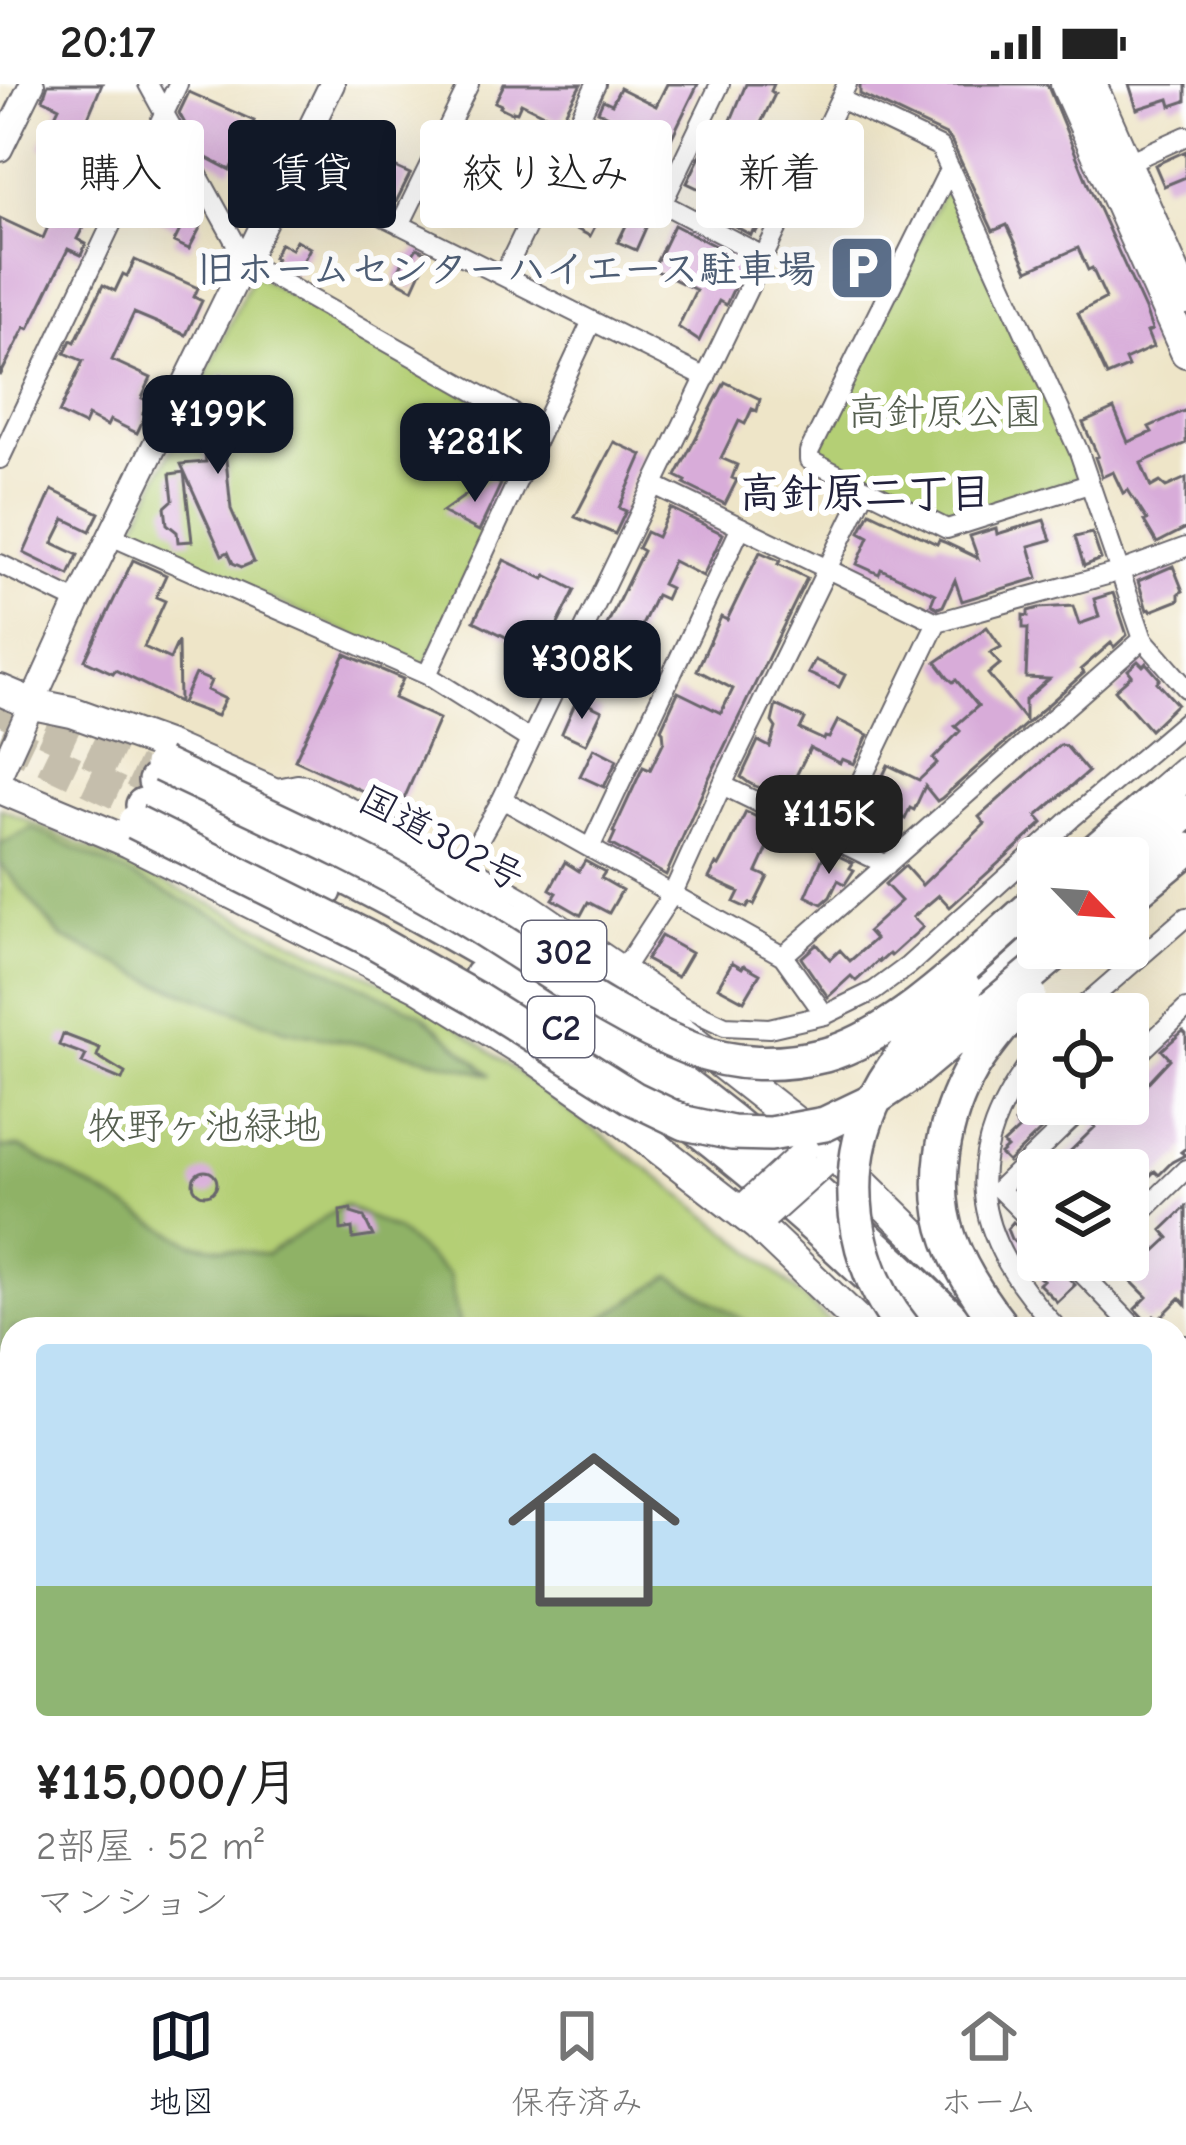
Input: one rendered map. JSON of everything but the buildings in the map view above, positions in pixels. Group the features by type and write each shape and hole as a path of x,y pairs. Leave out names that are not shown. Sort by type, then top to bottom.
{"highway":[{"path":"1112,837 1186,773"},
{"path":"1131,837 1186,788"},
{"path":"149,793 322,841 451,909 630,1020 693,1050 734,1061 777,1063 829,1054 877,1031 938,989 1017,919"},
{"path":"149,793 368,938 633,1098 685,1124 770,1134 825,1124 867,1104 910,1075 1038,969"},
{"name":"C2","path":"149,793 450,957 536,1010 723,1149 912,1317"},
{"name":"C2","path":"149,793 460,938 547,989 627,1042 817,1192 951,1317"},
{"path":"1149,845 1186,812"},
{"path":"1149,866 1186,835"},
{"path":"1149,879 1186,850"},
{"path":"1149,898 1186,866"},
{"path":"894,1317 862,1251 854,1201 855,1166 866,1124 899,1060 1017,940"},
{"path":"994,1317 977,1296 950,1240 941,1200 942,1154 952,1112 971,1070 1047,969"}],"main road":[{"path":"1066,84 1186,352"},
{"path":"1090,84 1186,299"},
{"name":"国道302号","path":"0,690 169,747 267,790 386,847 541,936 667,1021 887,1208 1000,1317"},
{"path":"0,788 129,842 416,985 533,1057 753,1213 854,1317"}],"street":[{"path":"0,149 32,84"},
{"path":"148,84 247,262 541,429"},
{"path":"0,459 178,84"},
{"path":"315,120 332,84"},
{"path":"400,225 469,84"},
{"path":"579,120 596,84"},
{"path":"672,183 720,84"},
{"path":"465,864 502,799 843,92 940,147 1079,452 1143,639 1186,688"},
{"path":"1126,163 1186,136"},
{"path":"950,168 809,460 947,529 1089,484"},
{"path":"672,207 764,256"},
{"path":"396,223 706,378"},
{"path":"0,774 78,602 263,228"},
{"path":"503,276 527,228"},
{"path":"427,675 592,321"},
{"path":"654,484 937,622 1118,572 1186,547"},
{"path":"626,965 673,893 866,489"},
{"path":"590,848 741,526"},
{"path":"111,536 427,675 530,740"},
{"path":"0,564 78,602"},
{"path":"833,839 937,622"},
{"path":"783,956 1143,639"},
{"path":"267,790 306,785 522,897 680,1005 725,1026 769,1028 825,1015 874,991 908,966 1186,721"},
{"path":"722,785 887,865"},
{"path":"502,799 783,956 825,1015"},
{"path":"1149,873 1186,835"},
{"path":"1098,993 1186,917"},
{"path":"821,1152 1017,963"},
{"path":"753,1213 1038,969"},
{"path":"1149,1044 1186,1009"},
{"path":"1017,1078 987,1141 991,1188 1000,1251 1048,1317"},
{"path":"991,1188 1063,1125"},
{"path":"1149,1205 1186,1169"},
{"path":"991,1188 1017,1210"},
{"path":"1095,1281 1126,1317"}],"green space":[{"name":"高針原公園","path":"942,194 954,195 1080,475 947,521 819,460 816,452"},
{"path":"253,274 533,431 425,667 130,537"},
{"name":"牧野ヶ池緑地","path":"0,808 418,998 666,1183 757,1255 824,1317 0,1317"},
{"path":"32,828 421,1014 491,1075 286,1030 158,983 61,937 0,863 0,845"},
{"path":"20,1147 193,1244 266,1255 344,1205 398,1231 449,1275 458,1317 0,1317 0,1148"},
{"path":"671,1276 738,1317 604,1317"}],"tunnel":[{"path":"0,708 155,781"},
{"path":"0,737 143,805"}],"place":[{"name":"旧ホームセンターハイエース駐車場","path":"862,268"}],"district":[{"name":"高針原二丁目","path":"865,492"}]}
